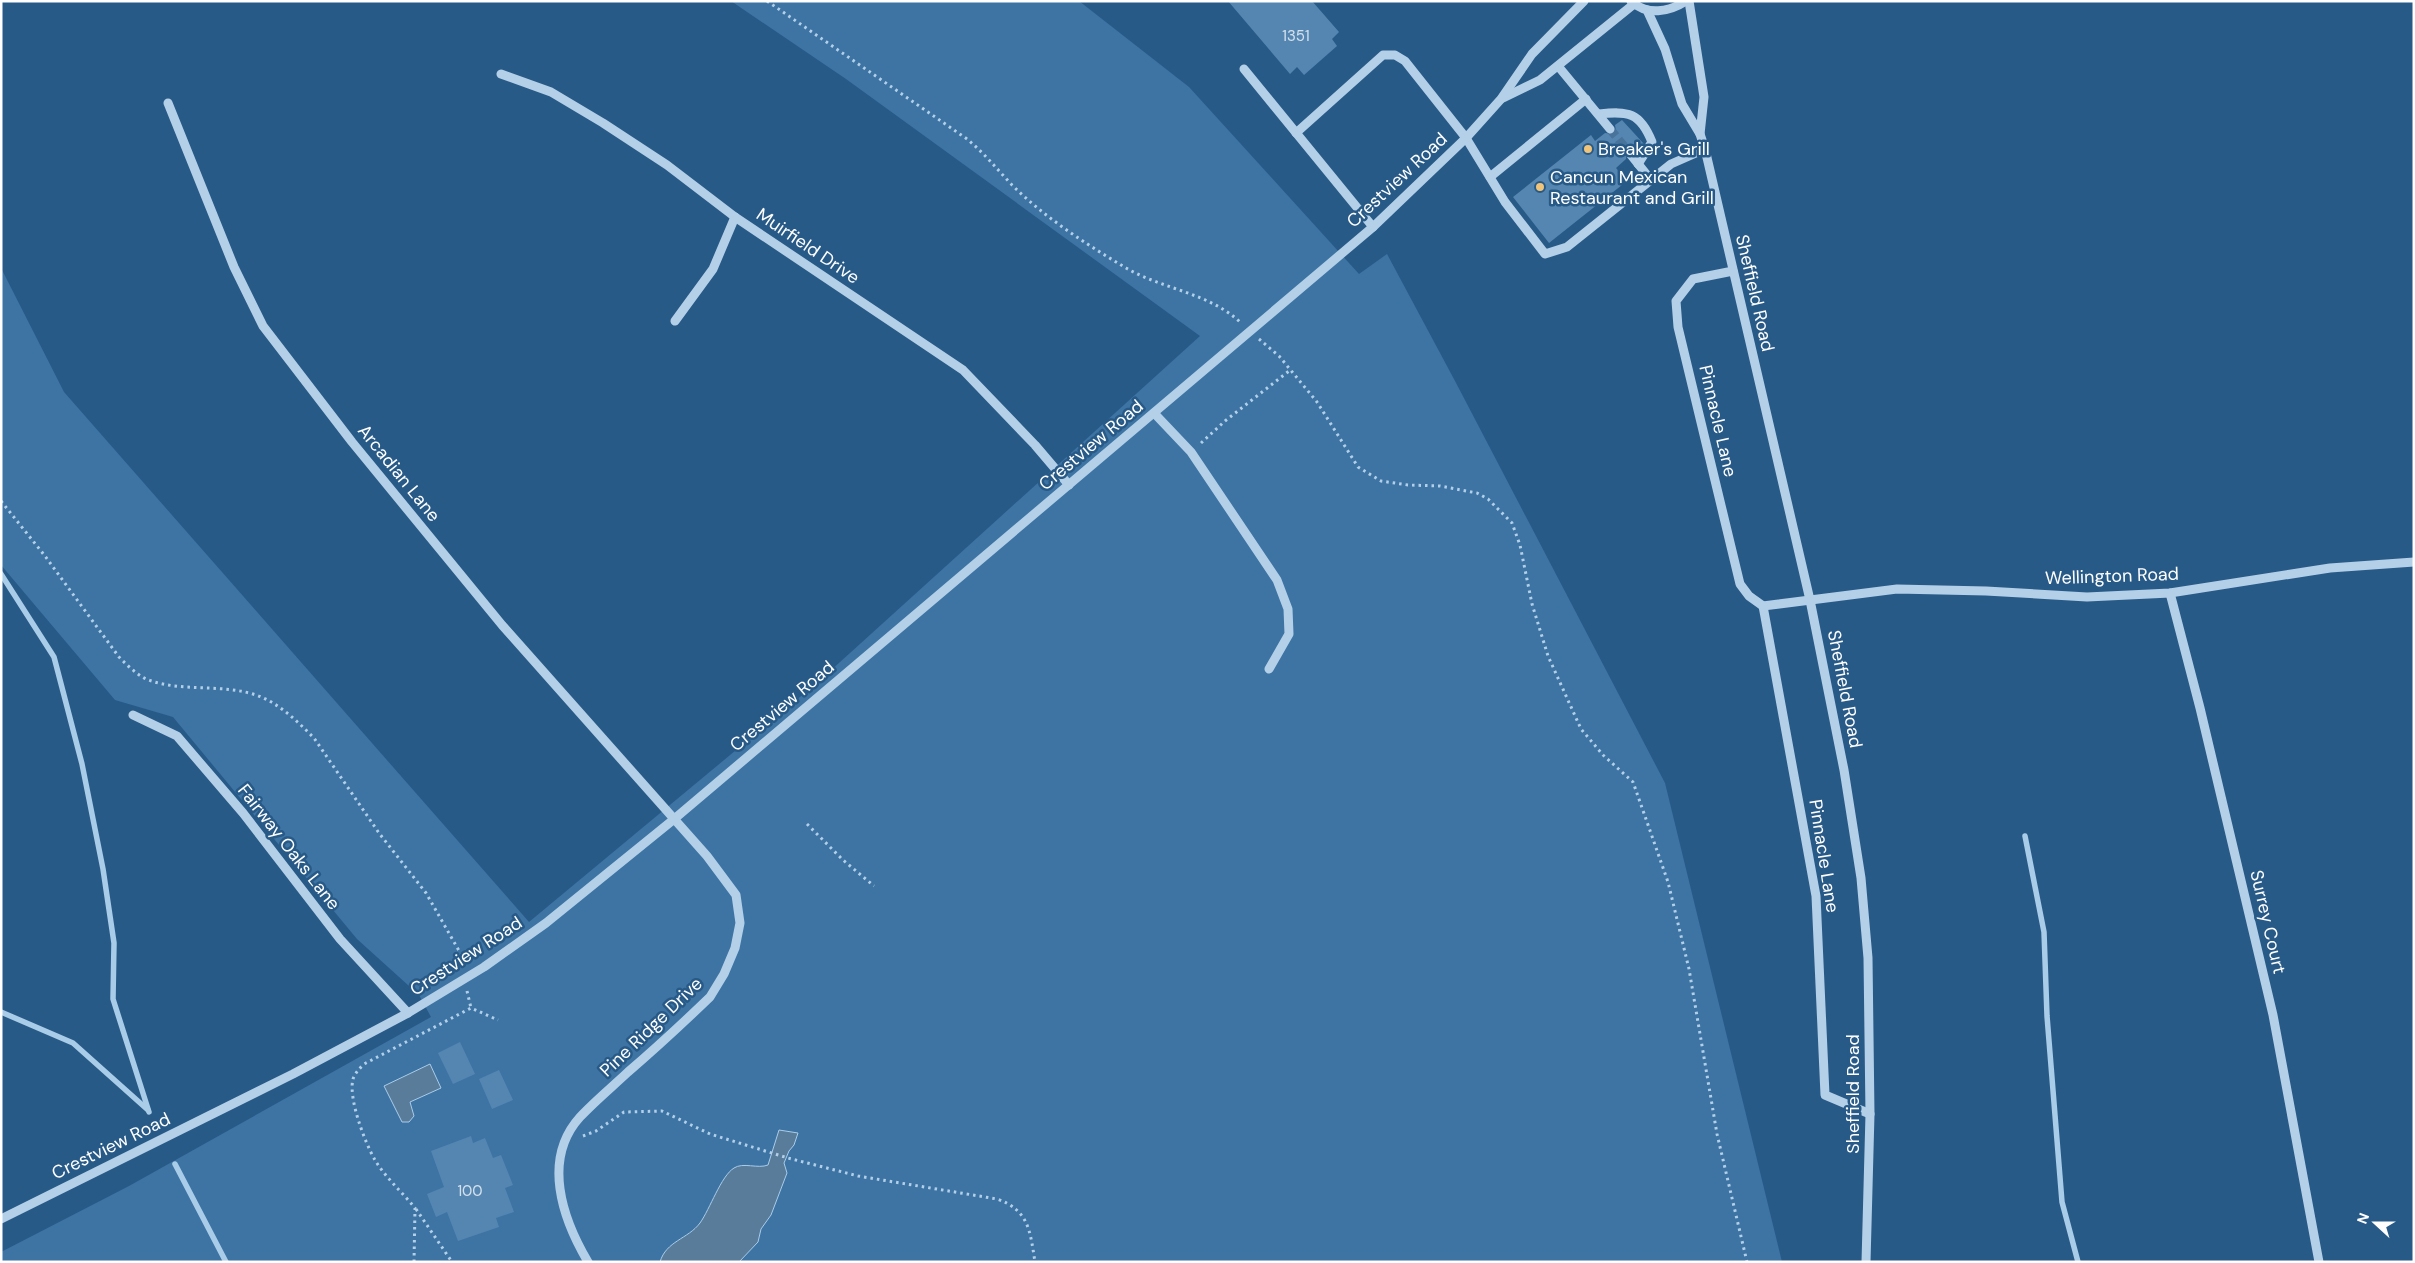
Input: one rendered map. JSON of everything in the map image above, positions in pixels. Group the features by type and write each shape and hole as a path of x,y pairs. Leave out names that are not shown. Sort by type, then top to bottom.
{"street":[{"name":"Crestview Road","path":"1,1219 293,1074 408,1013 467,977 546,923 674,820 1373,227 1466,138 1500,99 1532,54 1584,1"},
{"path":"1632,3 1647,10 1662,11 1676,8 1687,1"},
{"name":"Sheffield Road","path":"1687,1 1704,97 1700,134"},
{"name":"Crestview Road","path":"1500,99 1540,80 1632,3"},
{"name":"Sheffield Road","path":"1647,10 1665,49 1682,104 1700,134 1705,148 1810,600 1844,770 1861,878 1868,958 1870,1114 1866,1262"},
{"path":"1296,133 1383,55 1395,55 1405,61 1466,138 1505,202 1545,254 1567,247 1671,164 1705,148"},
{"path":"1558,66 1610,129"},
{"path":"1244,69 1373,227"},
{"name":"Muirfield Drive","path":"501,74 551,92 603,123 667,165 735,217 963,370 1036,445 1069,485"},
{"path":"1490,177 1586,98"},
{"name":"Arcadian Lane","path":"168,103 234,267 263,326 352,442 502,625 674,820"},
{"path":"1598,114 1624,112 1639,120 1648,131 1652,142 1638,164"},
{"path":"1631,155 1651,180"},
{"path":"675,321 713,269 735,217"},
{"name":"Pinnacle Lane","path":"1733,271 1693,279 1676,301 1678,327 1740,584 1749,596 1763,606 1816,896 1825,1095 1870,1114"},
{"path":"1154,413 1191,452 1278,580 1288,609 1289,634 1269,669"},
{"name":"Wellington Road","path":"1810,600 1897,589 1986,591 2087,597 2170,594 2330,568 2414,562"},
{"name":"Surrey Court","path":"2170,594 2200,708 2273,1015 2319,1262"},
{"path":"1763,606 1810,600"},
{"name":"Fairway Oaks Lane","path":"133,715 177,736 244,813 340,939 408,1013"},
{"name":"Pine Ridge Drive","path":"588,1262 578,1245 564,1206 559,1184 558,1164 562,1147 569,1132 580,1117 710,997 724,974 735,948 740,923 736,895 707,856 674,820"}],"path":[{"path":"768,1 967,139 984,153 1012,185 1072,233 1140,276 1208,302 1231,313 1279,356 1289,371 1317,402 1352,461 1371,477 1381,481 1408,485 1440,486 1478,493 1488,499 1512,524 1520,545 1532,604 1548,656 1581,729 1603,755 1632,782 1668,882 1689,968 1718,1134 1747,1262"},
{"path":"1191,452 1225,421 1289,371"},
{"path":"1,501 45,556 119,657 133,670 145,678 164,684 239,690 258,695 291,715 308,732 379,833 426,893 468,965 467,999 471,1008 498,1020"},
{"path":"807,824 843,860 874,886"},
{"path":"452,1262 415,1208 375,1161 355,1109 351,1092 356,1071 364,1064 471,1008"},
{"path":"569,1132 585,1137 624,1112 662,1111 710,1134 788,1158 858,1176 980,1195 1006,1202 1020,1211 1025,1219 1035,1262"},
{"path":"414,1262 415,1208"}],"shaded area":[{"path":"731,1 1079,1 1189,87 1359,274 1387,254 1665,783 1782,1262 1,1262 1,1252 129,1186 431,1017 419,995 357,939 173,717 115,700 1,565 1,268 64,392 529,922 818,682 1200,336 846,79"},
{"path":"430,1064 441,1088 410,1102 414,1116 409,1122 402,1122 384,1086"},
{"path":"779,1130 798,1133 784,1163 787,1173 771,1215 761,1229 758,1242 739,1262 660,1262 667,1249 690,1233 700,1223 729,1172 738,1166 768,1165"}],"building":[{"path":"1228,1 1312,1 1339,32 1332,39 1337,46 1304,75 1297,67 1290,74"},
{"path":"1622,120 1644,144 1636,151 1627,150 1626,159 1616,168 1627,181 1549,243 1513,197 1591,135 1595,141 1605,133 1614,134 1616,131 1615,125"},
{"path":"460,1042 475,1074 453,1084 438,1053"},
{"path":"499,1070 513,1100 492,1109 479,1079"},
{"path":"471,1136 473,1143 485,1138 493,1158 501,1155 513,1185 505,1188 514,1212 496,1218 499,1227 458,1241 447,1212 436,1217 427,1194 444,1187 431,1151"}],"waterway":[{"path":"1,574 54,657 82,764 103,869 114,943 113,999 149,1112"},
{"path":"2025,836 2044,932 2047,1016 2062,1202 2078,1262"},
{"path":"1,1012 73,1043 148,1110"},
{"path":"175,1164 226,1262"}],"tunnel":[{"path":"1610,129 1631,155"}],"place":[{"name":"Breaker's Grill","path":"1588,149"},
{"name":"Cancun Mexican Restaurant and Grill","path":"1540,187"}]}
